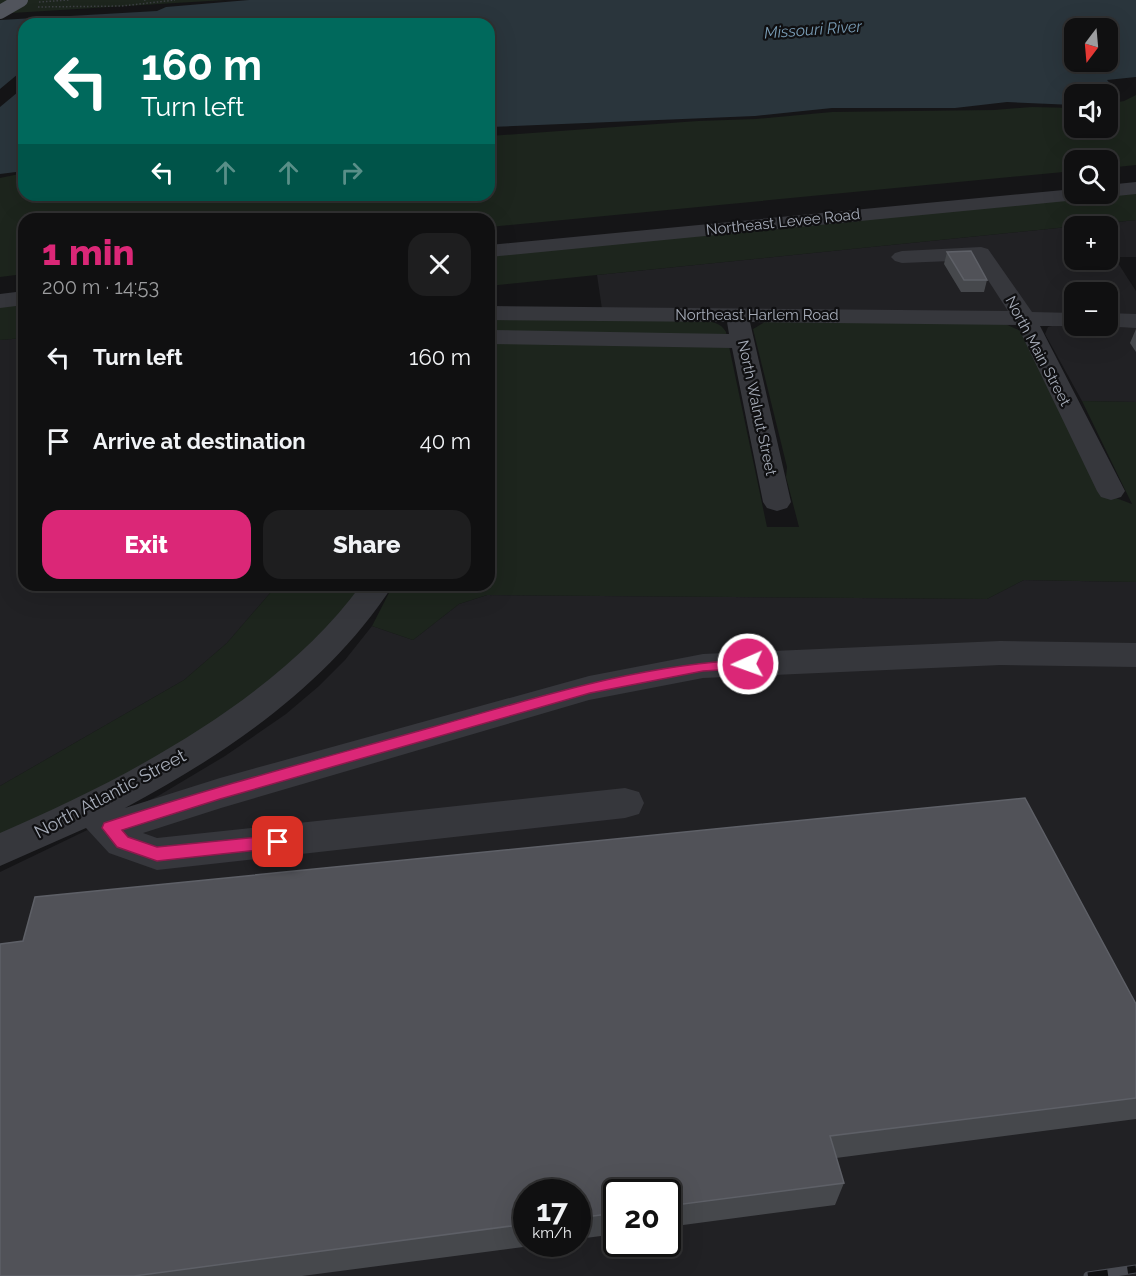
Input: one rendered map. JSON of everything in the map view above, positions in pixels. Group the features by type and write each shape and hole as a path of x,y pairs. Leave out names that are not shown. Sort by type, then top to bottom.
{"main road":[{"path":"0,12 26,4"}],"street":[{"path":"1118,190 1136,188"},
{"name":"Northeast Levee Road","path":"495,250 1064,195"},
{"name":"North Main Street","path":"902,257 981,253 1025,320 1111,491"},
{"path":"0,300 18,298"},
{"name":"Northeast Harlem Road","path":"495,313 969,317 1064,320"},
{"path":"596,339 599,314"},
{"name":"North Walnut Street","path":"737,315 777,502"},
{"path":"1118,320 1136,321"},
{"path":"495,338 742,341"},
{"name":"North Atlantic Street","path":"0,850 101,818 138,784 199,747 277,693 336,640 359,612 372,591"},
{"path":"101,818 220,793 590,688 703,666 1000,653 1136,655"},
{"path":"101,818 123,842 157,854 625,803"}],"path":[{"path":"39,2 69,0"},
{"path":"141,4 146,0"},
{"path":"26,4 51,7 141,4 175,0"},
{"path":"51,7 61,1"}],"shaded area":[{"path":"0,0 225,0 12,13 0,12"},
{"path":"1136,95 1136,165 1118,167 1118,150 1064,150 1064,172 495,226 495,213 18,213 18,275 0,277 0,178 18,174 18,201 495,201 495,136 832,112 994,110 1032,107 1064,108 1064,138 1118,138 1118,102"},
{"path":"1136,191 1136,220 1118,222 1118,216 1064,216 1064,227 495,285 495,254 1064,198 1064,204 1118,204 1118,193"},
{"path":"1136,220 1136,257 1118,257 1118,222"},
{"path":"1064,227 1064,270 1118,270 1118,263 1136,291 1136,317 1118,317 1118,282 1064,282 1064,316 602,309 597,275"},
{"path":"18,302 18,338 0,340 0,304"},
{"path":"495,320 703,320 722,327 726,332 767,527 799,527 786,477 787,467 753,329 765,322 1003,323 1021,331 1100,492 1132,504 1082,401 1136,402 1136,582 1024,580 987,599 487,595 459,604 413,640 372,626 390,591 495,591"},
{"path":"1064,325 1064,336 1118,336 1118,326 1136,326 1136,402 1082,401 1045,334 1048,327"},
{"path":"18,338 18,591 272,591 227,643 184,680 0,786 0,340"},
{"path":"1024,580 1136,582 1136,1276 0,1276 0,872 158,796 225,756 286,714 319,686 345,660 372,626 413,640 459,604 487,595 987,599"},
{"path":"272,591 361,591 349,611 216,727 0,843 0,786 184,680 227,643"}],"water":[{"name":"Missouri River","path":"249,0 1136,0 1136,77 1107,80 1110,84 1064,84 1064,105 1007,102 955,108 832,108 755,116 495,127 495,18 35,18 157,11 166,7"},
{"path":"18,19 18,172 0,174 0,20"}],"pier":[{"path":"18,74 18,92 0,107 0,89"}],"building":[{"path":"971,251 987,280 964,280 947,252"},
{"path":"1025,798 1136,1004 1136,1098 830,1136 844,1183 681,1204 681,1179 603,1179 603,1215 591,1216 591,1179 513,1179 513,1226 134,1276 0,1276 0,944 23,941 35,897"}],"railway":[{"path":"1088,1276 1136,1269"}],"route":[{"path":"278,842 157,854 123,842 110,828 220,793 590,688 703,666 748,664"}]}
